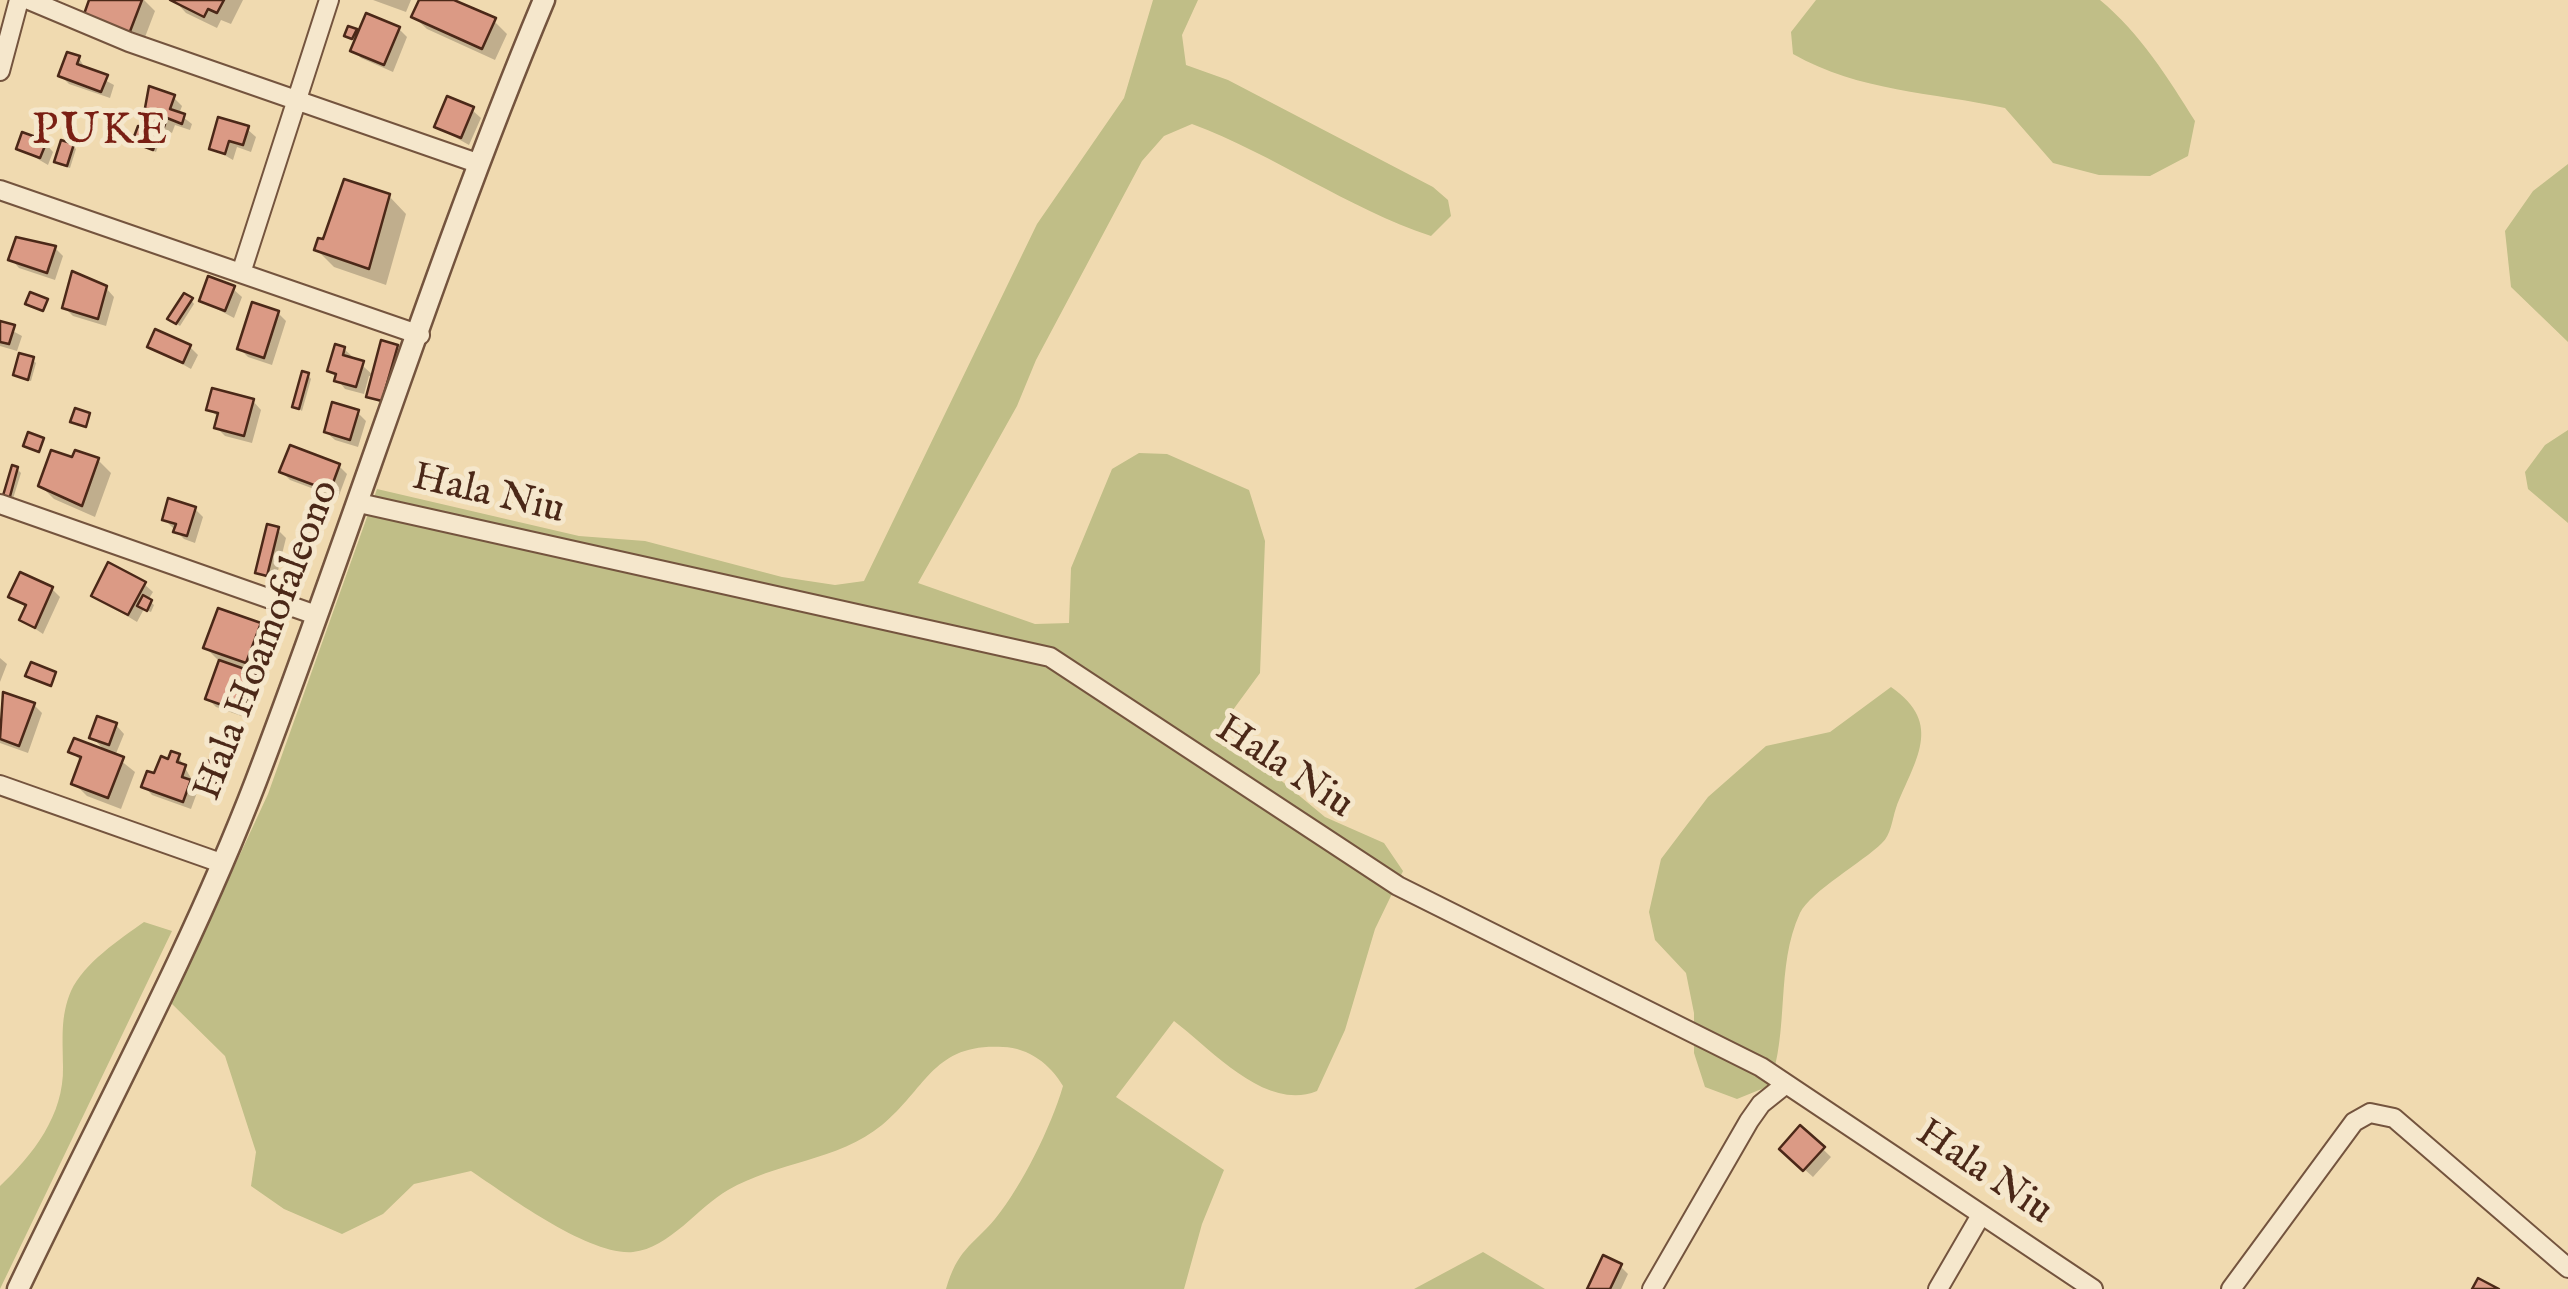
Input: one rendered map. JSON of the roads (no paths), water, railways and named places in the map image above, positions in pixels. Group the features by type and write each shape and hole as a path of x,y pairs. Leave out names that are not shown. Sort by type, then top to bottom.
{"street":[{"path":"0,71 20,0"},
{"path":"29,0 295,101 477,163"},
{"path":"241,272 329,0"},
{"name":"Hala Hoamofaleono","path":"18,1289 221,863 359,503 477,163 544,0"},
{"path":"0,190 420,335"},
{"name":"Hala Niu","path":"359,503 1050,657 1398,886 1786,1084 2093,1289"},
{"path":"0,504 316,615"},
{"path":"0,785 221,863"},
{"path":"1652,1289 1749,1122 1761,1104 1786,1084"},
{"path":"2232,1289 2354,1122 2370,1113 2394,1118 2568,1268"},
{"path":"1938,1289 1981,1215"}],"district":[{"name":"PUKE","path":"101,134"}]}
